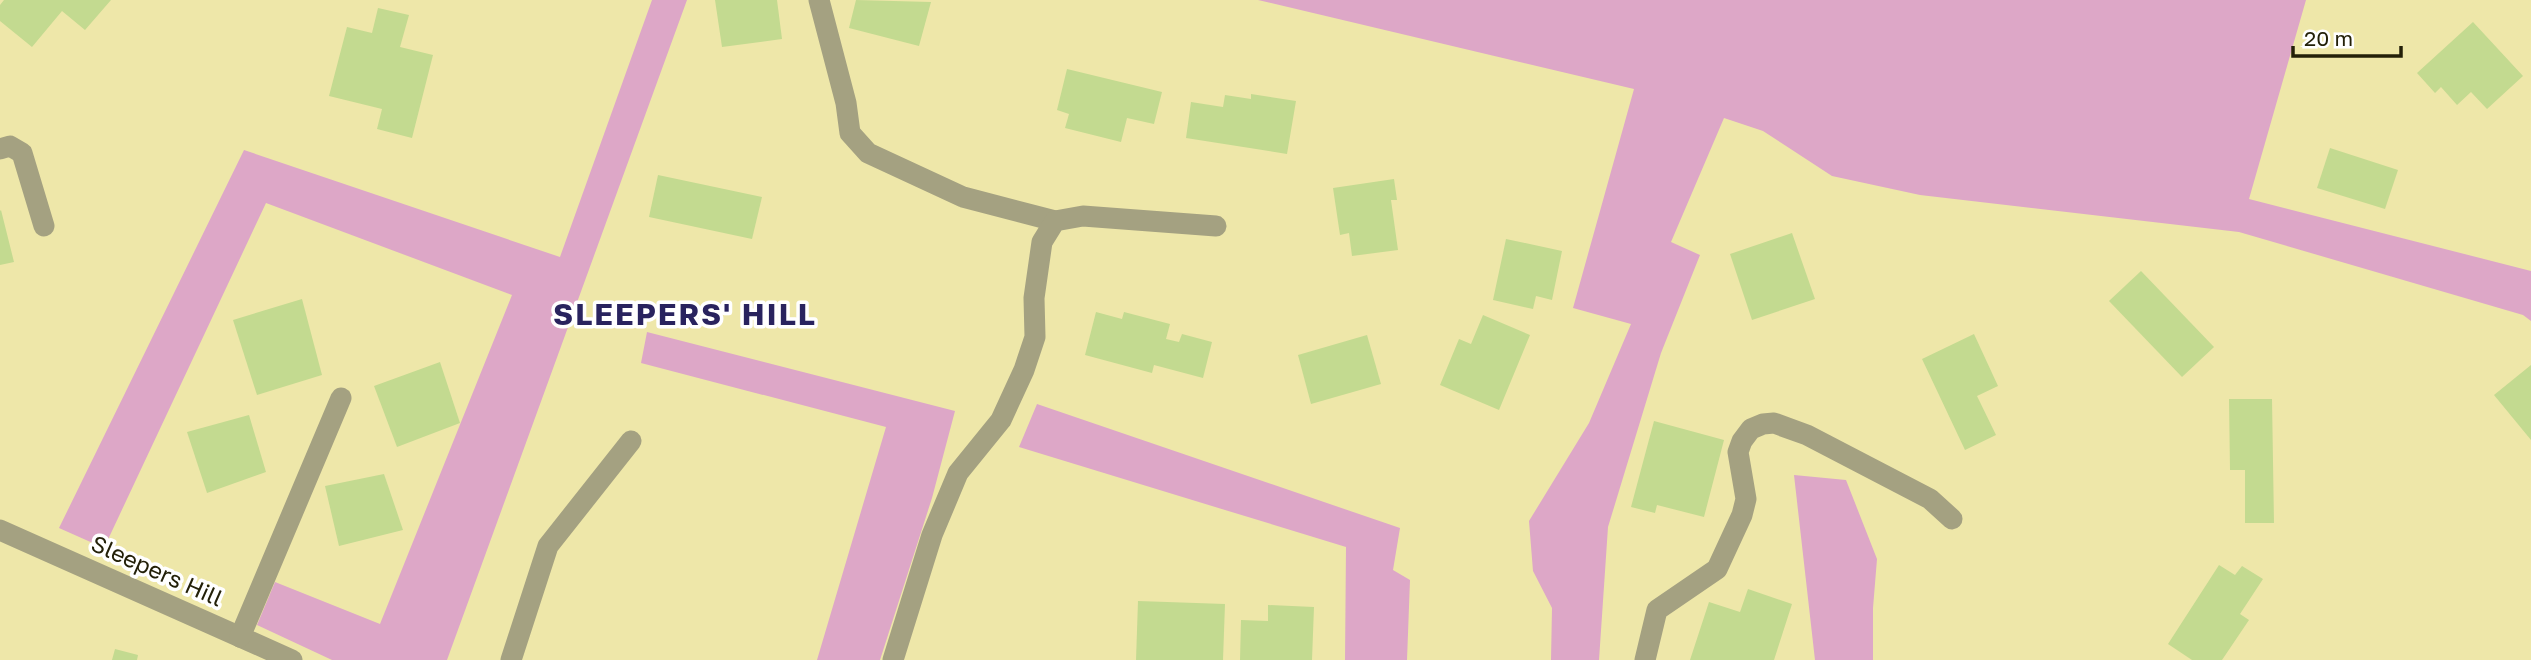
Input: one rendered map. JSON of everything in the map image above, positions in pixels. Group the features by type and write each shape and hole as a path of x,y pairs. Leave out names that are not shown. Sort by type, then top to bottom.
{"street":[{"path":"819,0 850,133 868,152 963,197 1055,221 1083,216 1216,226"},
{"path":"0,149 10,146 22,152 44,226"},
{"path":"893,660 932,535 958,473 1001,420 1024,370 1035,337 1034,298 1042,242 1055,221"},
{"path":"240,637 341,398"},
{"path":"1645,660 1657,610 1717,569 1742,515 1746,499 1738,452 1751,429 1774,423 1807,435 1930,499 1952,519"},
{"path":"511,660 548,546 631,441"},
{"name":"Sleepers Hill","path":"0,530 292,660"}],"shaded area":[{"path":"652,0 687,0 447,660 332,660 257,625 275,582 380,624 512,295 266,203 104,548 59,528 244,150 560,257"},
{"path":"1258,0 2306,0 2249,199 2531,271 2531,321 2523,315 2239,232 1920,195 1832,176 1763,131 1724,118 1671,242 1700,255 1661,353 1608,527 1599,660 1551,660 1552,608 1533,571 1529,521 1589,423 1631,324 1573,308 1634,89"},
{"path":"647,332 955,411 932,498 880,660 817,660 886,427 641,363"},
{"path":"1037,404 1400,528 1393,570 1410,580 1407,660 1345,660 1346,547 1019,447"},
{"path":"1794,475 1846,480 1877,559 1873,660 1815,660"}],"building":[{"path":"4,0 111,0 85,30 62,11 32,47 0,21 0,5"},
{"path":"715,0 777,0 782,39 722,47"},
{"path":"856,0 931,2 919,46 849,28"},
{"path":"378,8 409,15 400,47 433,55 412,138 377,129 382,109 329,96 347,27 372,33"},
{"path":"2473,22 2523,76 2487,109 2471,92 2457,105 2441,87 2435,93 2417,73"},
{"path":"1067,69 1162,92 1154,124 1127,118 1121,142 1065,128 1069,114 1057,110"},
{"path":"1251,94 1296,101 1287,154 1186,138 1191,102 1223,107 1225,95 1251,99"},
{"path":"2330,148 2398,170 2385,209 2317,188"},
{"path":"658,175 762,197 752,239 649,217"},
{"path":"1394,179 1397,200 1391,200 1398,250 1352,256 1349,233 1340,235 1333,188"},
{"path":"0,211 14,262 0,265"},
{"path":"1792,233 1815,299 1752,320 1730,254"},
{"path":"1506,239 1562,251 1552,300 1536,296 1533,309 1493,300"},
{"path":"2141,271 2214,347 2182,377 2109,301"},
{"path":"302,299 322,375 257,395 233,320"},
{"path":"1096,312 1122,319 1124,312 1170,324 1166,339 1179,342 1182,334 1212,342 1203,378 1154,365 1152,373 1085,355"},
{"path":"1483,315 1530,335 1499,410 1440,385 1459,339 1471,344"},
{"path":"1974,334 1998,386 1977,396 1996,435 1965,450 1922,359"},
{"path":"1367,335 1381,384 1311,404 1298,355"},
{"path":"440,362 460,423 397,447 374,386"},
{"path":"2531,365 2531,440 2494,395"},
{"path":"2229,399 2272,399 2274,523 2245,523 2245,470 2230,470"},
{"path":"249,415 266,472 207,493 187,432"},
{"path":"1654,421 1724,440 1704,517 1657,505 1655,513 1631,507"},
{"path":"384,474 403,530 339,546 325,486"},
{"path":"2219,565 2235,575 2242,566 2263,579 2240,614 2249,620 2222,660 2192,660 2168,644"},
{"path":"1748,589 1792,604 1774,660 1690,660 1709,602 1740,612"},
{"path":"1138,601 1225,604 1223,660 1136,660"},
{"path":"1268,605 1314,607 1312,660 1240,660 1241,620 1268,621"},
{"path":"115,649 138,655 137,660 112,660"}],"district":[{"name":"SLEEPERS' HILL","path":"685,315"}]}
